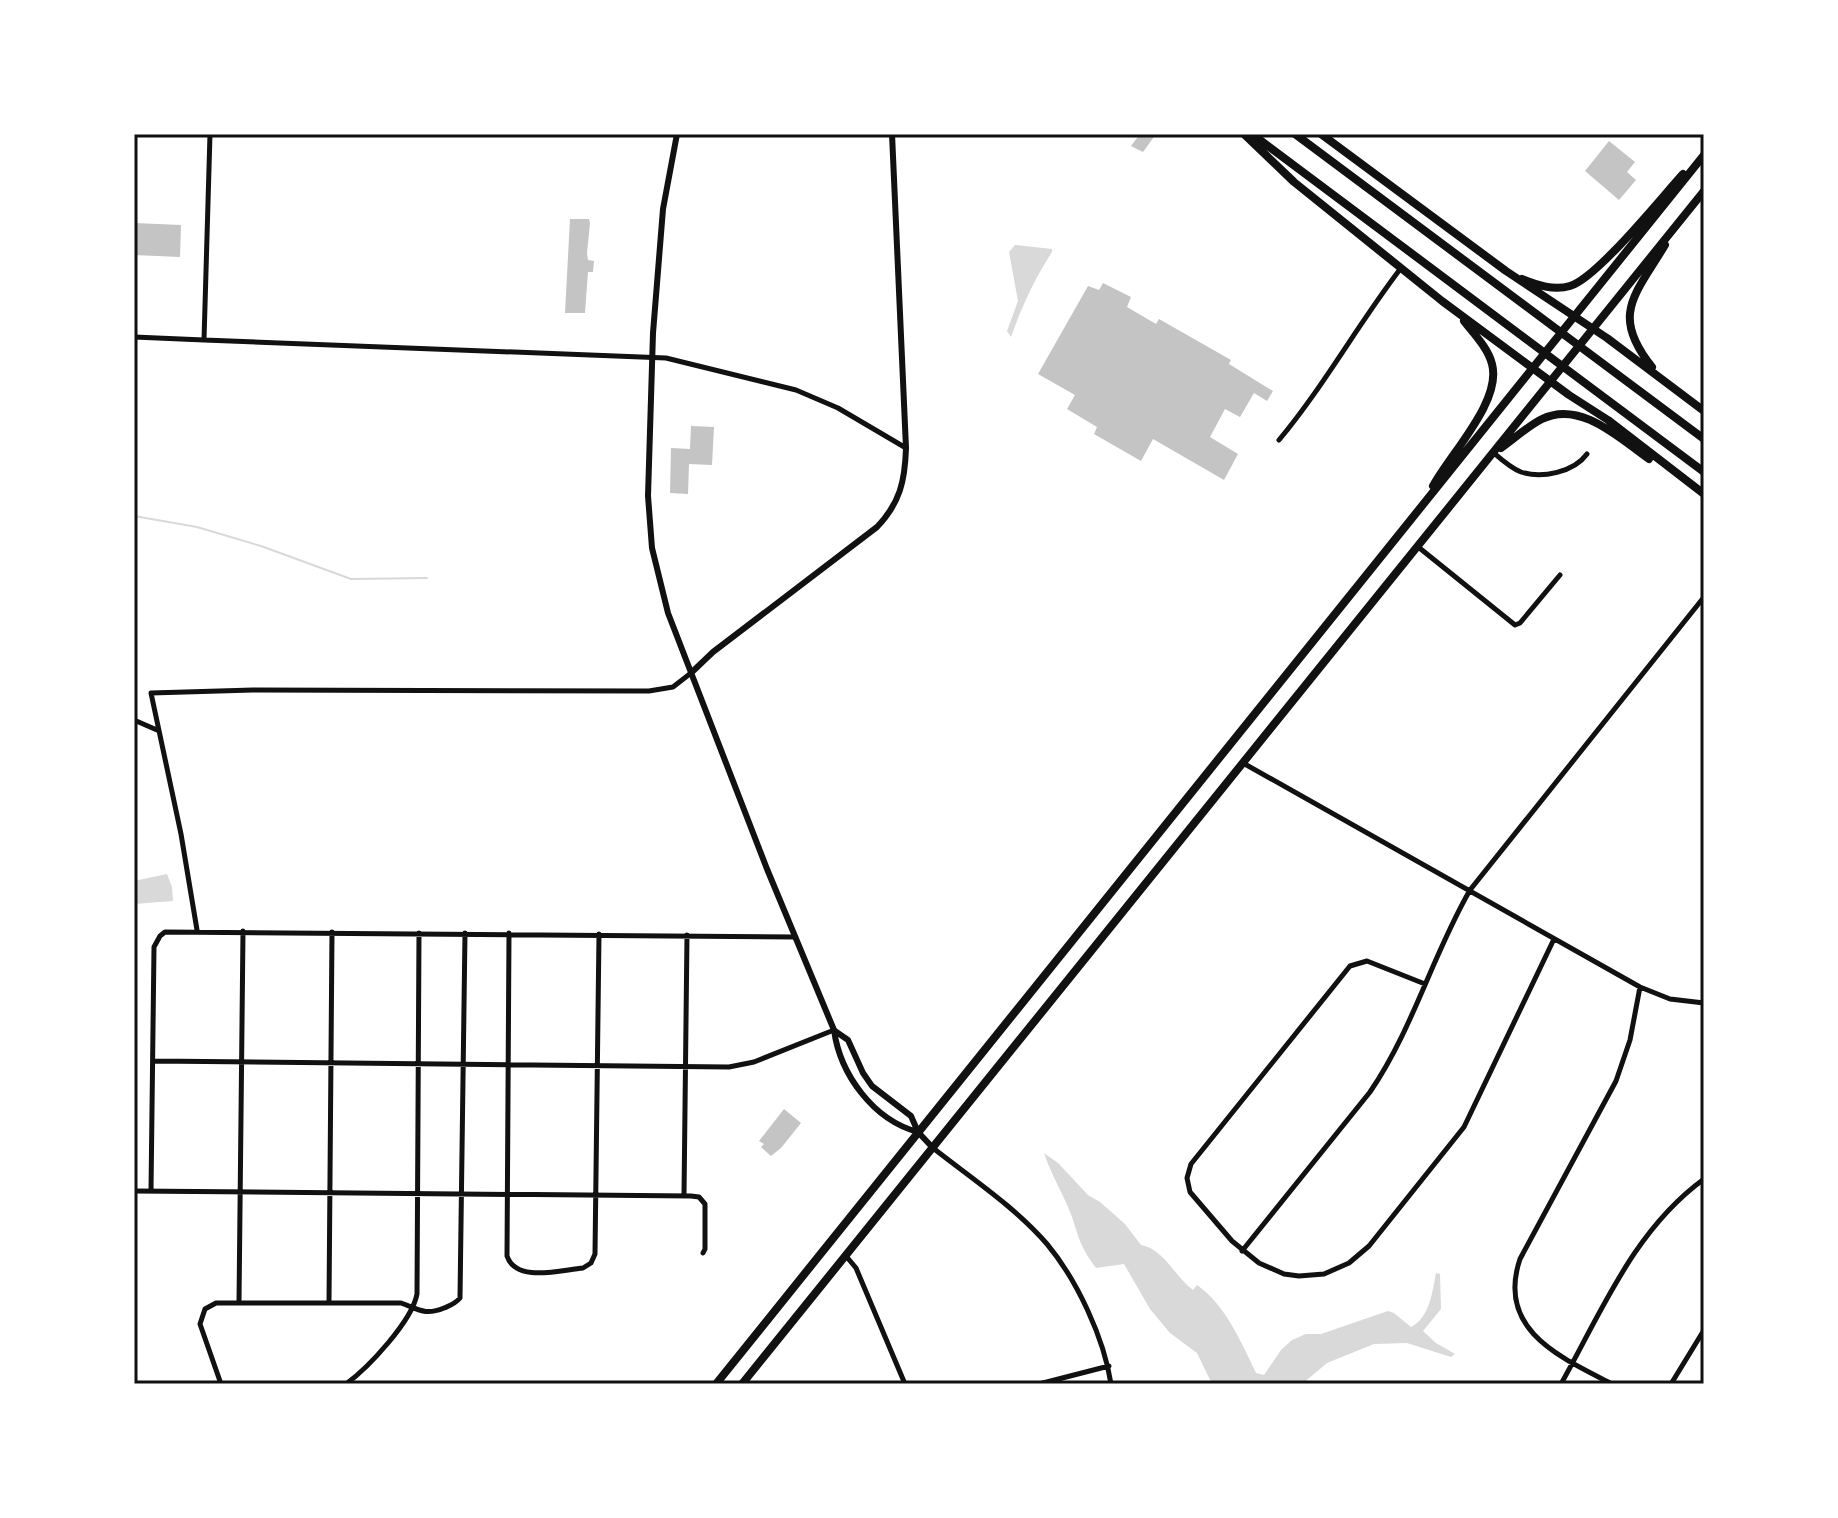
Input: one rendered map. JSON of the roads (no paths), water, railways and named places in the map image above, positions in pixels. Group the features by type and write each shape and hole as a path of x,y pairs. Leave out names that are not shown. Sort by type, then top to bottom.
{"main road":[{"path":"1244,134 1294,182 1402,268 1704,494"},
{"path":"1252,134 1704,472"},
{"path":"1295,134 1704,439"},
{"path":"1321,134 1506,271 1592,328 1704,411"},
{"path":"1506,271 1528,282 1557,288 1580,282 1703,156"},
{"path":"716,1384 1703,156"},
{"path":"742,1384 1704,191"},
{"path":"1660,377 1632,340 1628,318 1640,287 1680,220"},
{"path":"1423,504 1493,389 1491,359 1457,311"},
{"path":"1494,453 1540,420 1570,414 1591,420 1693,486"}],"street":[{"path":"204,340 210,134"},
{"path":"677,134 663,209 652,357 648,496 650,535 668,613 834,1030 837,1049 856,1088 903,1128 918,1132"},
{"path":"197,930 181,834 151,693 253,690 649,691 673,687 713,652 865,538 888,516 904,482 906,448 892,134"},
{"path":"1279,440 1308,404 1360,322 1402,268"},
{"path":"134,337 652,357 796,390 838,408 906,448"},
{"path":"1494,453 1517,471 1536,474 1568,470 1587,454"},
{"path":"1417,546 1515,625 1560,575"},
{"path":"1242,1251 1370,1092 1398,1047 1450,926 1470,890 1704,597"},
{"path":"134,720 157,730"},
{"path":"1242,762 1640,987 1670,999 1704,1003"},
{"path":"151,1191 154,947 160,936 171,930 795,937"},
{"path":"239,1302 243,931"},
{"path":"329,1302 332,932"},
{"path":"346,1384 402,1326 413,1309 417,1294 419,933"},
{"path":"221,1384 200,1324 202,1314 216,1303 401,1303 431,1313 460,1298 465,933"},
{"path":"509,933 507,1256 513,1268 524,1272 586,1267 593,1259 599,934"},
{"path":"684,1196 687,935"},
{"path":"1425,984 1367,961 1350,966 1191,1164 1187,1178 1190,1192 1242,1251 1272,1270 1312,1276 1339,1268 1369,1246 1464,1127 1554,939"},
{"path":"1612,1384 1540,1343 1526,1326 1515,1294 1516,1270 1616,1081 1630,1040 1640,987"},
{"path":"834,1030 848,1040 872,1086 911,1116 918,1132 933,1148 1047,1244 1079,1295 1097,1332 1109,1366 1111,1384"},
{"path":"153,1061 729,1067 754,1062 834,1030"},
{"path":"1561,1384 1641,1243 1678,1201 1704,1179"},
{"path":"134,1191 699,1197 705,1204 703,1253"},
{"path":"846,1256 856,1268 905,1384"},
{"path":"1671,1384 1704,1330"},
{"path":"1039,1384 1109,1366"}],"waterway":[{"path":"134,516 197,527 261,546 351,579 427,578"}]}
